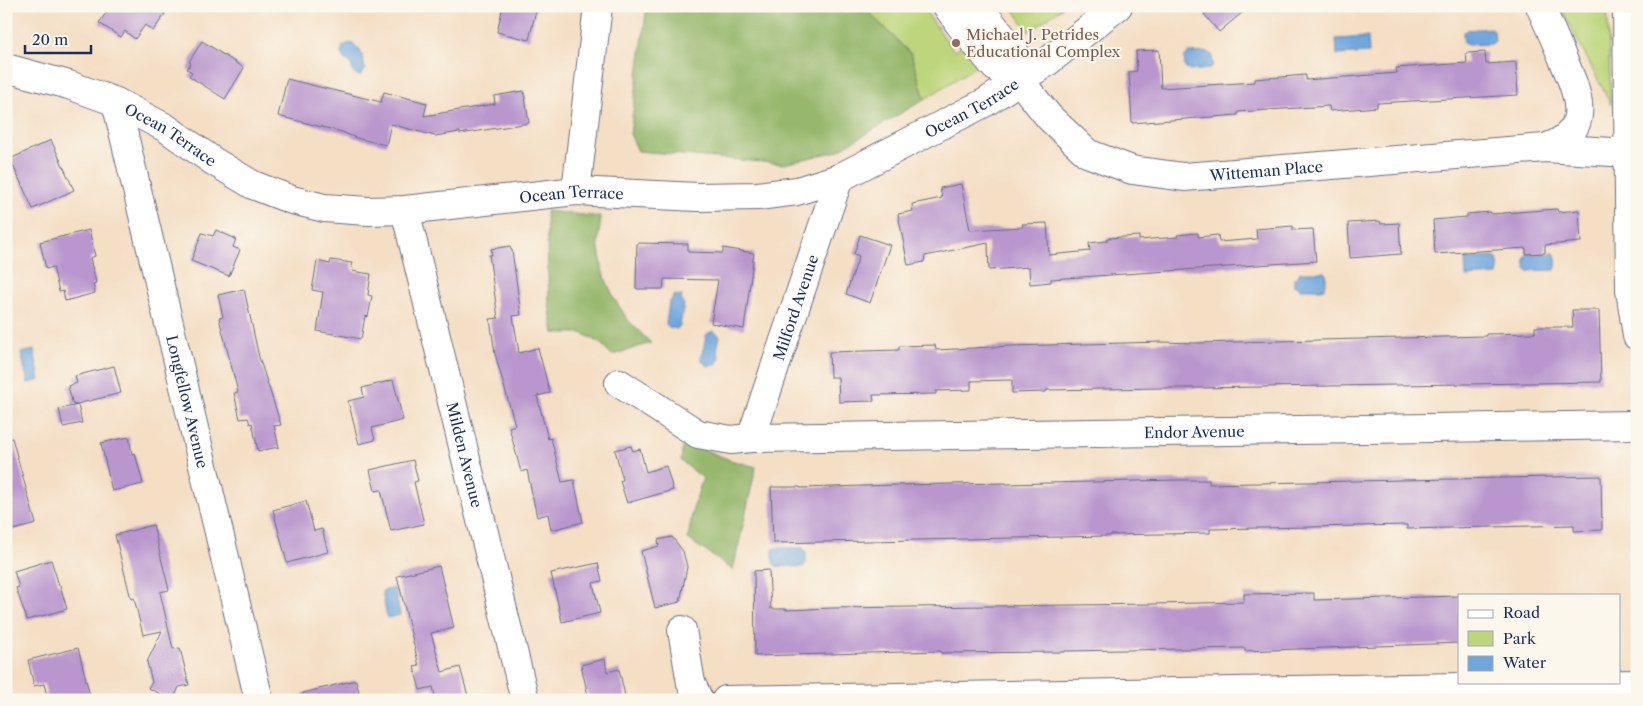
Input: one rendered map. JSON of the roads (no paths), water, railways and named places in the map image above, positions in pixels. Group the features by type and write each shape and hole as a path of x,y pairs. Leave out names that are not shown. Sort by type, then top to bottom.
{"street":[{"path":"576,191 598,6"},
{"path":"947,6 960,25 995,67 1020,81"},
{"path":"978,6 1015,53 1020,81"},
{"name":"Ocean Terrace","path":"6,68 69,85 116,102 166,128 213,161 253,185 292,200 324,208 368,211 405,210 576,191 697,197 758,196 797,191 839,178 986,102 1046,63 1118,6"},
{"path":"1540,6 1574,85 1579,110 1576,125 1568,136 1545,148"},
{"path":"1627,6 1630,290 1637,336"},
{"name":"Witteman Place","path":"1020,81 1049,117 1087,153 1132,170 1184,177 1545,148"},
{"name":"Longfellow Avenue","path":"116,102 258,700"},
{"path":"1545,148 1629,154"},
{"name":"Milford Avenue","path":"751,438 839,178"},
{"name":"Milden Avenue","path":"405,210 525,700"},
{"name":"Endor Avenue","path":"619,383 698,434 731,440 751,438 1637,425"},
{"path":"682,630 691,683 700,700"},
{"path":"726,700 995,697 1637,684"}],"water":[{"path":"1491,28 1494,31 1495,41 1492,44 1467,45 1464,43 1463,33 1466,30"},
{"path":"1368,37 1369,53 1337,55 1336,39"},
{"path":"350,43 360,50 363,58 365,70 360,76 353,73 351,63 344,59 341,53 343,46"},
{"path":"1209,52 1212,55 1213,65 1210,69 1189,71 1185,67 1184,58 1188,53"},
{"path":"1554,253 1556,257 1555,270 1528,271 1525,263 1527,255"},
{"path":"1496,257 1498,261 1497,275 1466,277 1465,259"},
{"path":"1300,272 1324,272 1326,274 1326,284 1324,289 1300,289 1298,285 1294,286 1294,278 1297,278"},
{"path":"673,295 682,296 681,301 684,304 680,326 677,329 666,324 669,302 672,300"},
{"path":"713,331 720,337 717,350 720,358 716,364 709,366 701,358 707,334"},
{"path":"34,350 40,380 28,383 21,353"},
{"path":"776,548 803,548 806,552 806,563 803,567 776,566 773,563 773,550"},
{"path":"395,588 400,615 387,618 382,591"}],"place":[{"name":"Michael J. Petrides Educational Complex","path":"956,43"}]}
